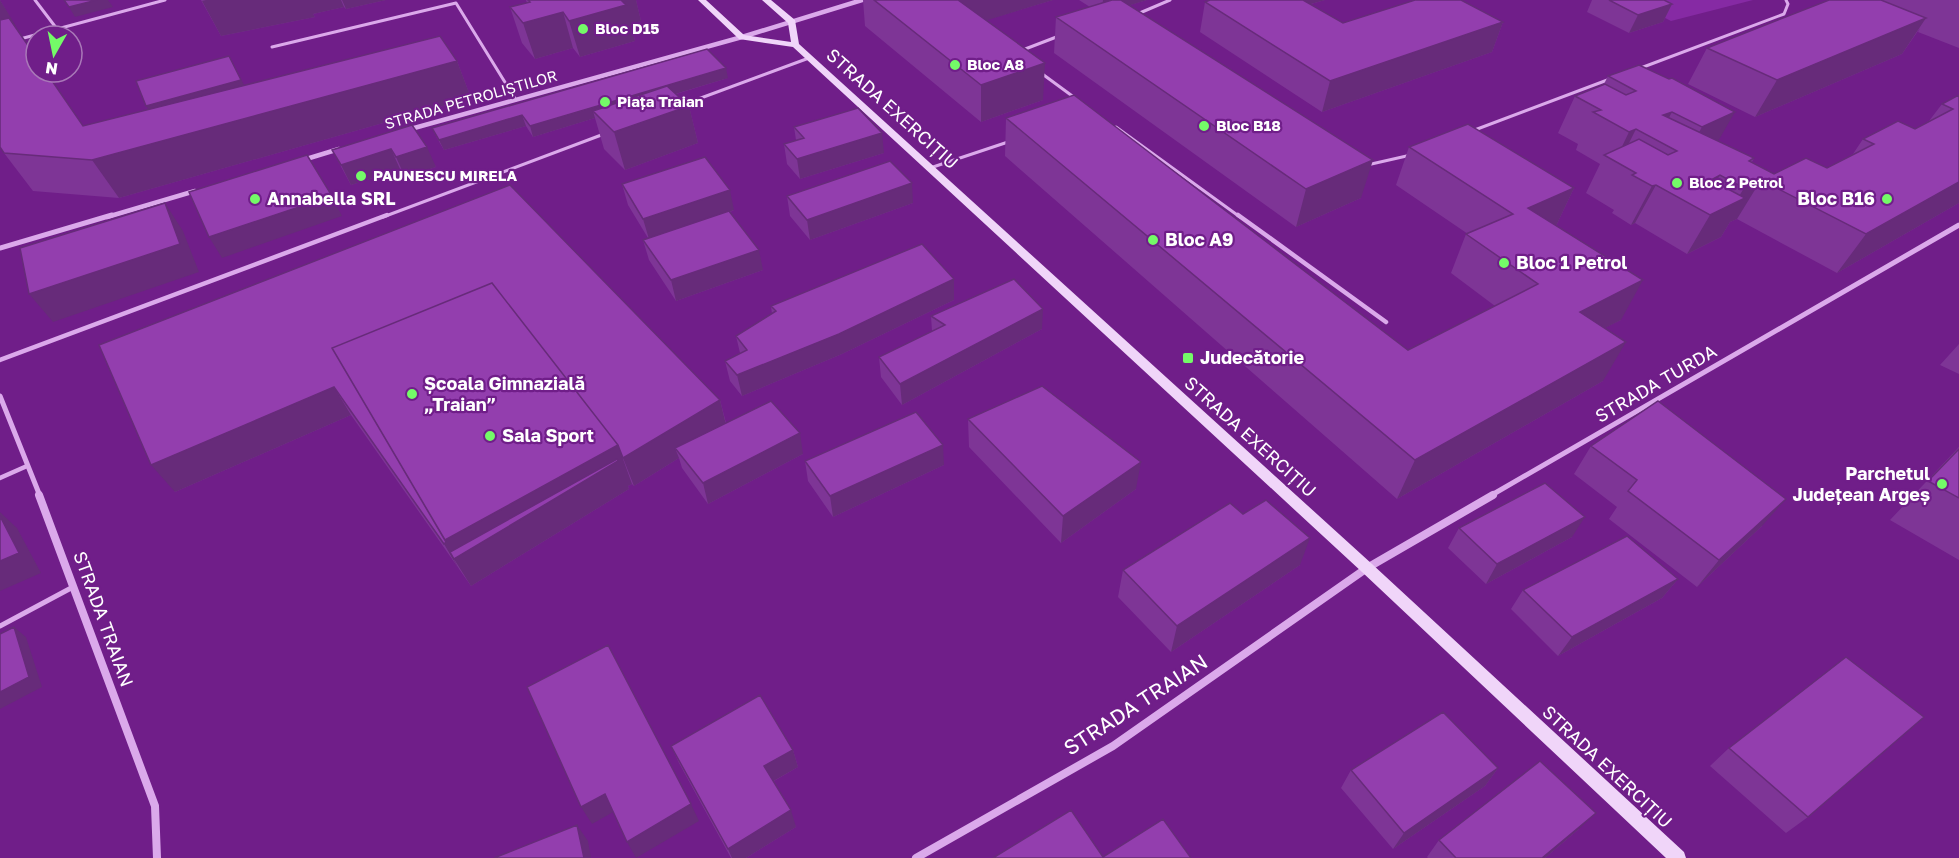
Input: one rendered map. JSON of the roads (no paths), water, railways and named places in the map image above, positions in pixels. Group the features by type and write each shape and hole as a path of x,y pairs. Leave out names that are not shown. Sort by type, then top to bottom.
{"main road":[{"path":"702,0 742,37 795,45 792,22 766,0"},
{"name":"STRADA EXERCIȚIU","path":"795,45 1367,568 1678,858"}],"street":[{"name":"STRADA PETROLIȘTILOR","path":"397,133 742,37 862,0"},
{"path":"297,162 343,148"},
{"path":"0,248 206,188"},
{"name":"STRADA TURDA","path":"1367,568 1959,225"},
{"name":"STRADA TRAIAN","path":"0,396 75,585 155,806 157,858"},
{"name":"STRADA TRAIAN","path":"916,858 1113,746 1367,568"}],"lane":[{"path":"35,0 53,24"},
{"path":"74,24 152,1 165,0"},
{"path":"1133,16 1170,0"},
{"path":"1628,72 1784,14 1788,4 1786,0"},
{"path":"272,46 456,3 516,100"},
{"path":"1022,59 1019,54 1022,48 1067,33"},
{"path":"11,41 24,38"},
{"path":"674,108 809,58"},
{"path":"1032,66 1078,100"},
{"path":"1462,135 1617,76"},
{"path":"1106,120 1386,322"},
{"path":"0,360 607,133"},
{"path":"930,168 1019,139"},
{"path":"1356,167 1396,160 1418,152"},
{"path":"0,478 27,466"},
{"path":"0,626 75,585"}],"place":[{"name":"Bloc D15","path":"583,29"},
{"name":"Bloc A8","path":"955,65"},
{"name":"Piața Traian","path":"605,102"},
{"name":"Bloc B18","path":"1204,126"},
{"name":"PAUNESCU MIRELA","path":"361,176"},
{"name":"Bloc 2 Petrol","path":"1677,183"},
{"name":"Annabella SRL","path":"255,199"},
{"name":"Bloc B16","path":"1887,199"},
{"name":"Bloc A9","path":"1153,240"},
{"name":"Bloc 1 Petrol","path":"1504,263"},
{"name":"Judecătorie","path":"1188,358"},
{"name":"Școala Gimnazială „Traian”","path":"412,394"},
{"name":"Sala Sport","path":"490,436"},
{"name":"Parchetul Județean Argeș","path":"1942,484"}]}
